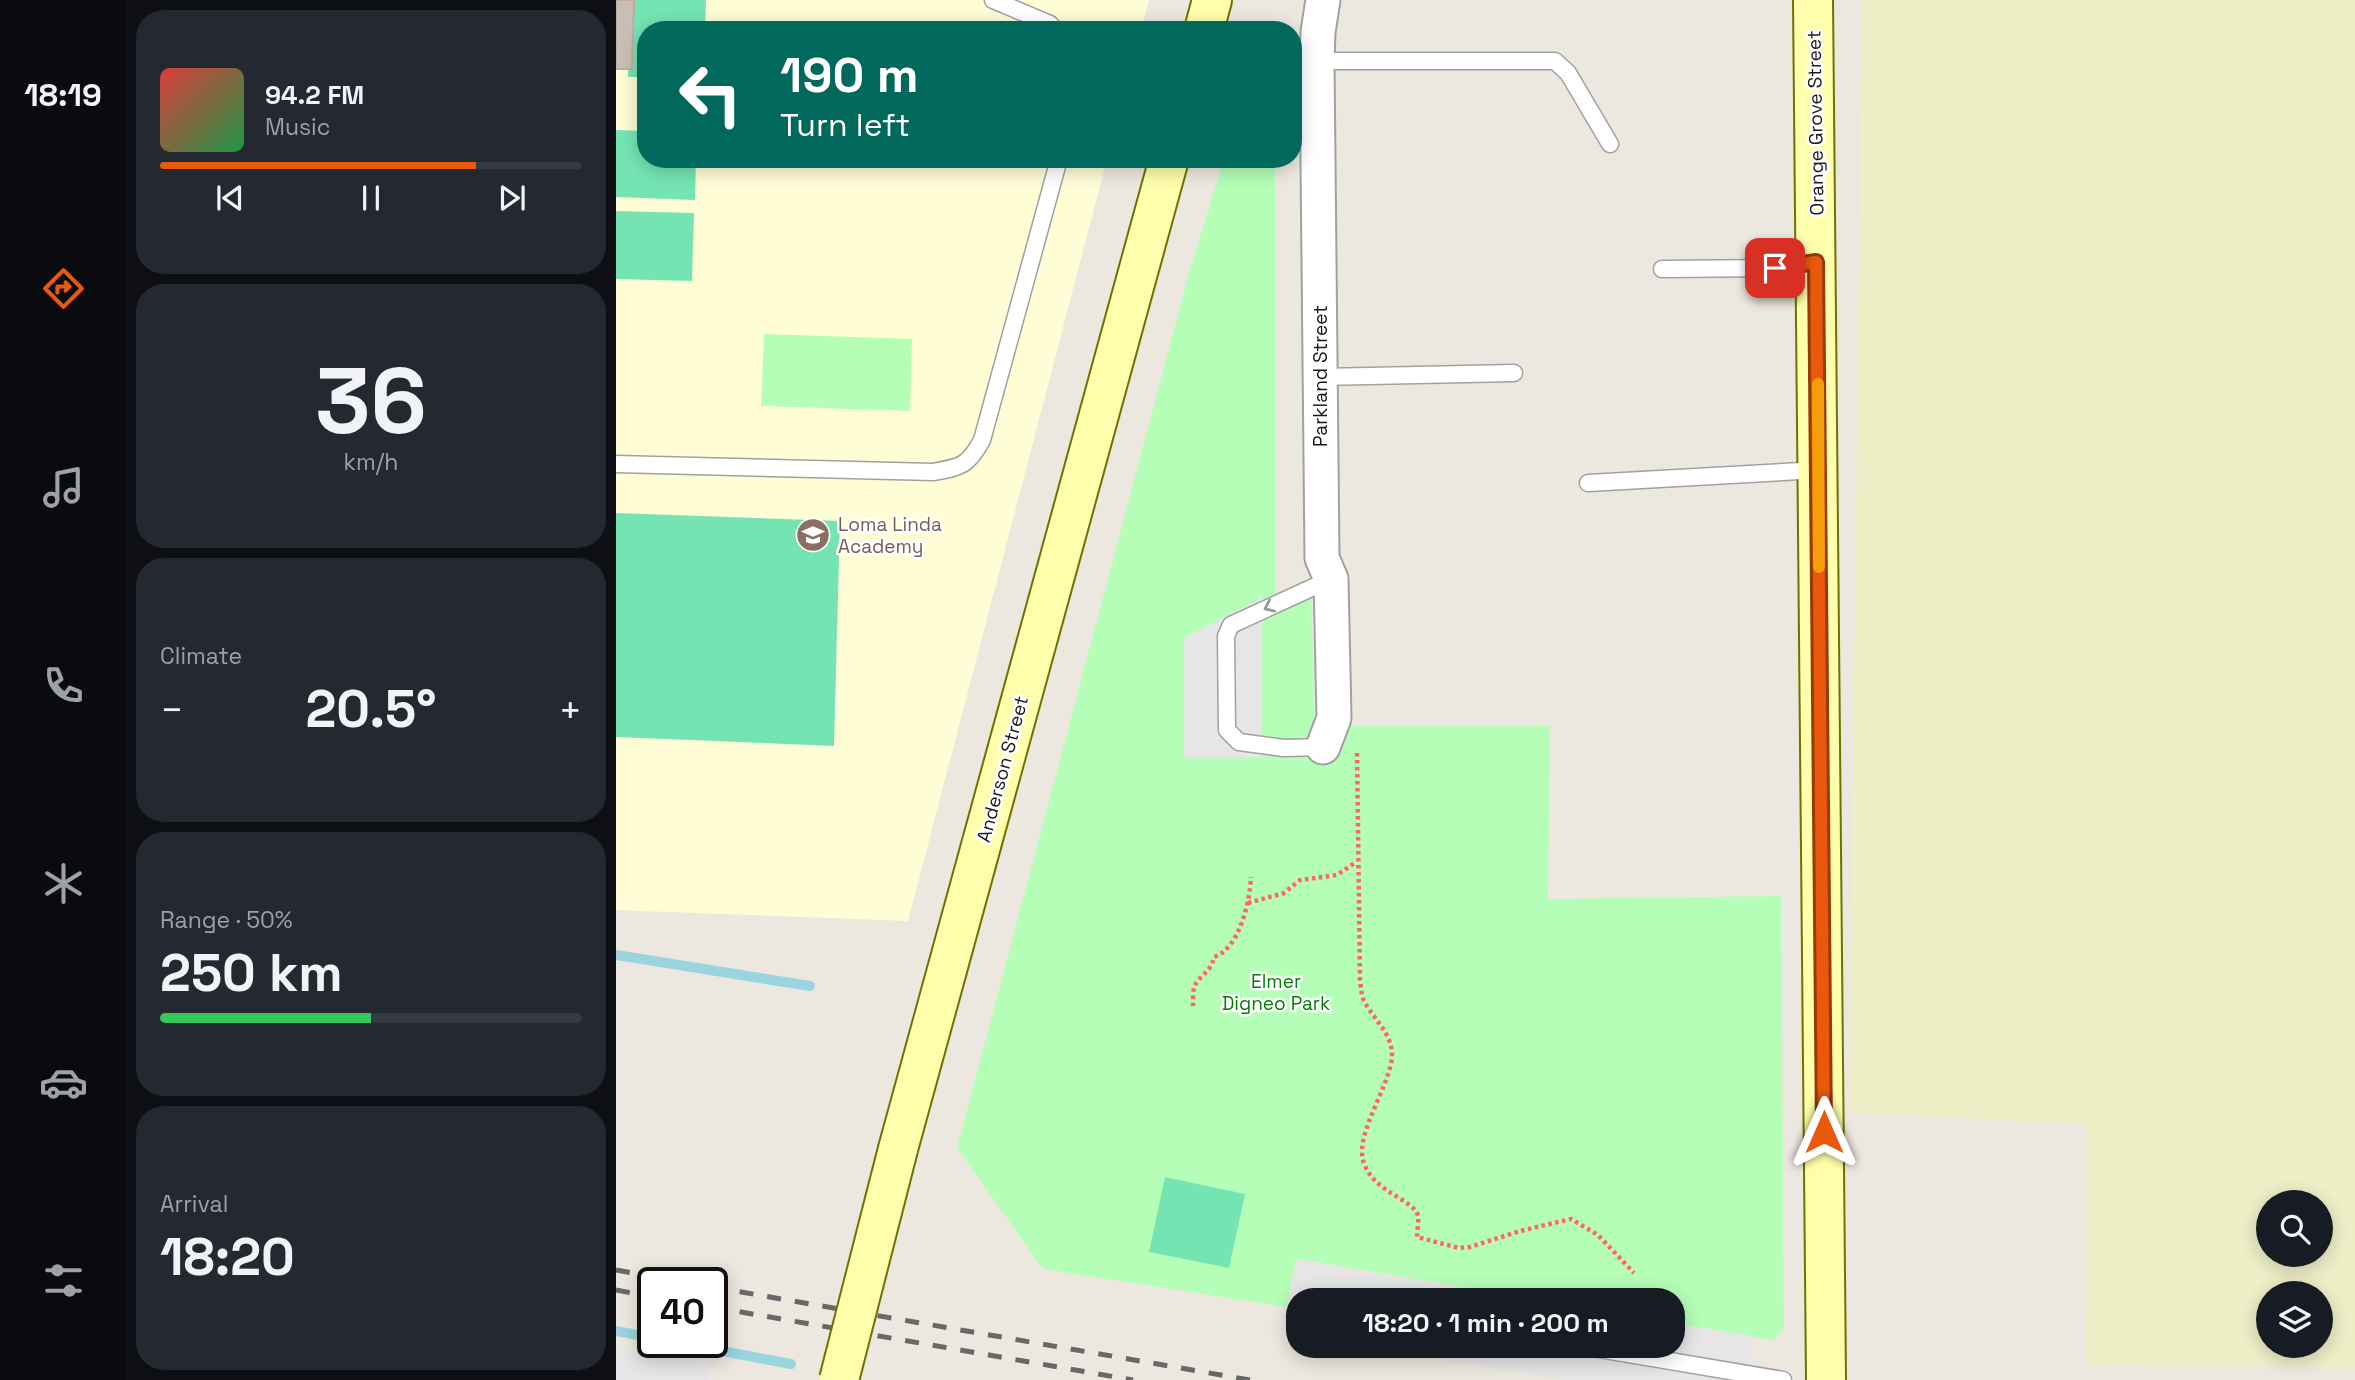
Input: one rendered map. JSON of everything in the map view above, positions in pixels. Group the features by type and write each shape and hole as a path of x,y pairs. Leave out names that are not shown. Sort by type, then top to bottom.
{"street":[{"path":"1206,21 1212,0"},
{"name":"Parkland Street","path":"1323,0 1317,61 1322,558 1331,579 1334,718 1323,747"},
{"name":"Orange Grove Street","path":"1813,0 1826,1380"},
{"name":"Anderson Street","path":"839,1380 898,1149 1167,168"}],"lane":[{"path":"993,0 1043,21"},
{"path":"1317,61 1555,61 1567,73 1610,144"},
{"path":"616,464 933,472 959,468 972,458 982,440 1057,168"},
{"path":"1662,269 1775,268 1816,262"},
{"path":"1320,377 1514,373"},
{"path":"1588,483 1818,470"},
{"path":"1323,747 1284,748 1239,742 1227,730 1226,636 1231,625 1331,579"},
{"path":"1652,1358 1783,1380"}],"path":[{"path":"1357,752 1360,980 1363,998 1385,1031 1391,1045 1392,1058 1363,1143 1363,1158 1370,1176 1392,1195 1411,1205 1418,1215 1417,1237 1459,1248 1470,1247 1571,1219 1598,1235 1634,1273"},
{"path":"1248,904 1284,893 1300,880 1336,875 1357,862"},
{"path":"1192,1006 1194,987 1212,968 1214,957 1222,955 1229,948 1248,904 1251,877"}],"shaded area":[{"name":"Loma Linda Academy","path":"616,0 1149,0 1143,21 637,21 637,168 1105,168 908,921 616,910"},
{"path":"1262,597 1262,757 1184,757 1184,638"},
{"path":"1296,1259 1468,1288 1290,1288"},
{"path":"1286,1310 1286,1331 1282,1330"},
{"path":"1685,1325 1755,1337 1749,1365 1735,1380 1560,1380 1436,1358 1685,1358"},
{"path":"616,1349 637,1352 637,1358 673,1358 711,1364 708,1380 616,1380"}],"green space":[{"path":"629,0 706,0 705,21 637,21 637,77 628,77"},
{"path":"1862,0 2355,0 2355,1367 2086,1366 2087,1124 1849,1113"},
{"path":"616,130 637,131 637,168 696,168 695,200 616,197"},
{"name":"Elmer Digneo Park","path":"1221,168 1275,168 1275,592 1311,593 1315,726 1550,726 1548,899 1781,896 1784,1329 1773,1340 1685,1325 1685,1288 1468,1288 1297,1259 1291,1288 1286,1288 1286,1307 1043,1269 957,1148 1189,273"},
{"path":"616,211 694,213 692,281 616,279"},
{"path":"764,334 912,339 910,411 761,406"},
{"path":"616,513 840,521 834,746 616,737"},
{"path":"1165,1177 1245,1194 1229,1268 1149,1252"}],"building":[{"path":"616,0 634,0 632,69 616,69"}],"waterway":[{"path":"616,955 810,986"},
{"path":"616,1331 637,1335"},
{"path":"728,1352 791,1364"}],"railway":[{"path":"616,1270 637,1274"},
{"path":"616,1290 637,1294"},
{"path":"728,1290 1250,1380"},
{"path":"728,1310 1133,1380"}],"slow traffic":[{"path":"1818,384 1819,567"}],"place":[{"name":"Loma Linda Academy","path":"813,535"}],"route":[{"path":"1775,268 1816,262 1824,1132"}]}
